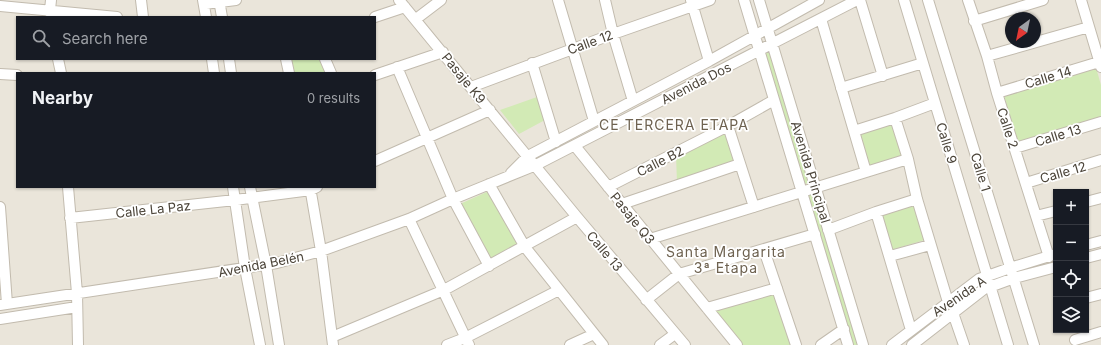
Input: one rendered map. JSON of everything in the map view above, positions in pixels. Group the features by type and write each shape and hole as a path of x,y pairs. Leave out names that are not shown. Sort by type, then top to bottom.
{"street":[{"path":"141,0 143,16"},
{"path":"206,16 203,2 236,0"},
{"path":"416,20 441,0"},
{"path":"558,0 594,121"},
{"path":"605,0 613,34 633,101"},
{"name":"Calle 12","path":"472,87 692,3 710,0"},
{"name":"Avenida Principal","path":"744,0 848,345"},
{"name":"Avenida Principal","path":"759,0 863,345"},
{"name":"Avenida Dos","path":"528,156 755,36 819,0"},
{"path":"859,0 883,76"},
{"name":"Avenida Dos","path":"536,165 859,0"},
{"name":"Calle 9","path":"904,0 1008,345"},
{"name":"Calle 1","path":"928,0 1034,345"},
{"name":"Calle 2","path":"968,0 987,56 1036,216 1052,256"},
{"path":"974,21 1043,0"},
{"path":"1081,0 1100,64"},
{"path":"219,1 222,16"},
{"path":"376,16 402,3"},
{"name":"Pasaje K9","path":"402,3 528,156"},
{"path":"692,3 710,60"},
{"path":"0,6 50,9 109,16"},
{"path":"821,19 866,172"},
{"path":"987,56 1089,27"},
{"path":"376,75 443,52"},
{"path":"58,60 61,72"},
{"path":"212,60 214,72"},
{"path":"229,60 231,72"},
{"path":"286,60 289,72"},
{"path":"325,60 331,72"},
{"path":"841,88 923,63"},
{"path":"532,64 556,142"},
{"name":"Calle 14","path":"997,92 1100,64"},
{"path":"397,67 453,199 489,266"},
{"path":"0,74 16,76"},
{"name":"Calle B2","path":"608,187 728,126 774,100"},
{"path":"854,130 894,118 935,103"},
{"path":"376,158 490,110"},
{"path":"894,118 908,159 917,199 948,302"},
{"name":"Calle 13","path":"1015,148 1101,122"},
{"path":"728,126 754,207"},
{"name":"Pasaje Q3","path":"575,146 737,345"},
{"name":"Calle 13","path":"528,156 577,217 685,345"},
{"name":"Avenida Belén","path":"509,176 528,156"},
{"path":"650,238 908,159"},
{"name":"Calle 12","path":"1026,183 1101,160"},
{"path":"622,204 740,164"},
{"name":"Avenida Belén","path":"3,305 277,263 321,251 409,219 536,165"},
{"path":"489,184 525,246 603,345"},
{"path":"68,188 77,293 78,345"},
{"path":"233,188 245,268 260,345"},
{"path":"250,188 266,265 279,345"},
{"path":"312,188 333,341 444,290 577,217"},
{"name":"Calle La Paz","path":"70,218 252,198 312,188"},
{"path":"1089,201 1101,198"},
{"path":"828,230 876,212 917,199"},
{"path":"0,207 3,305"},
{"path":"876,212 911,330"},
{"path":"1036,216 1053,212"},
{"path":"409,219 467,341"},
{"path":"646,300 679,274 815,234"},
{"path":"1089,244 1101,241"},
{"path":"890,256 930,245"},
{"path":"764,250 796,345"},
{"path":"1089,257 1101,254"},
{"name":"Avenida A","path":"892,345 973,282 1010,268 1052,256"},
{"name":"Avenida A","path":"915,344 978,293 990,286 1014,278 1053,270"},
{"path":"707,308 778,288"},
{"path":"447,345 467,341 559,290"},
{"path":"1089,297 1101,294"},
{"path":"0,319 77,307"},
{"path":"953,313 964,345"},
{"path":"821,345 844,329"},
{"path":"1074,338 1101,332"},
{"path":"570,345 594,334"},
{"path":"660,345 675,334"}],"shaded area":[{"path":"0,0 1101,0 1101,345 0,345"}],"green space":[{"path":"764,51 771,51 809,183 804,184"},
{"path":"290,60 322,60 327,72 293,72"},
{"path":"1095,64 1101,85 1101,117 1017,142 1003,92"},
{"path":"537,97 545,120 519,134 500,110"},
{"path":"893,120 905,157 868,170 857,132"},
{"path":"727,128 738,163 677,183 676,155"},
{"path":"489,191 520,245 491,260 460,204"},
{"path":"810,194 813,194 860,345 852,345 807,197"},
{"path":"916,201 928,239 891,250 880,213"},
{"path":"776,290 792,345 741,345 712,310"}],"district":[{"name":"CE TERCERA ETAPA","path":"674,125"},
{"name":"Santa Margarita 3ª Etapa","path":"726,260"}]}
